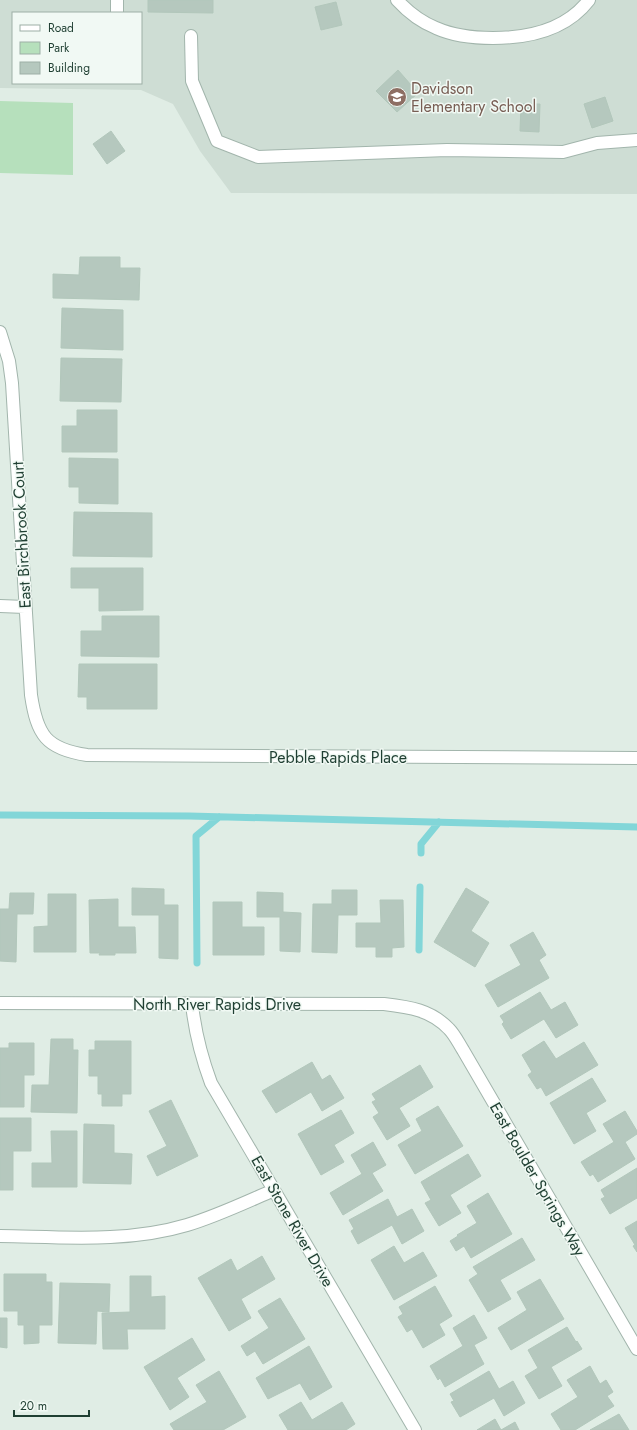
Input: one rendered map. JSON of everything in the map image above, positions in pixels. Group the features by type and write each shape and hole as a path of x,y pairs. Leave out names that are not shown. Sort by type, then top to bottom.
{"street":[{"path":"117,0 117,12"},
{"path":"397,0 418,19 437,29 456,35 476,38 519,38 537,34 555,27 572,17 589,0"},
{"path":"191,36 192,81 217,141 258,158 447,150 562,152 597,143 637,140"},
{"name":"East Birchbrook Court","path":"0,332 9,361 12,383 25,606 33,708 37,723 44,737"},
{"path":"0,606 25,606"},
{"name":"Pebble Rapids Place","path":"44,737 55,746 69,753 86,755 637,758"},
{"name":"North River Rapids Drive","path":"0,1003 384,1004 409,1007 432,1014"},
{"name":"East Stone River Drive","path":"192,1004 195,1030 211,1083 415,1430"},
{"name":"East Boulder Springs Way","path":"432,1014 450,1030 463,1050 637,1349"},
{"path":"0,1236 100,1237 126,1236 156,1232 215,1216 274,1190"}],"shaded area":[{"name":"Davidson Elementary School","path":"0,0 637,0 637,194 231,193 200,151 173,104 141,90 0,88"}],"green space":[{"path":"0,101 73,103 73,175 0,173"}],"building":[{"path":"148,0 213,0 213,13 148,12"},
{"path":"336,2 342,25 321,30 315,7"},
{"path":"398,70 418,93 397,112 376,91"},
{"path":"605,97 613,121 592,128 584,104"},
{"path":"521,104 540,104 539,132 520,131"},
{"path":"111,131 125,151 107,164 93,144"},
{"path":"80,257 120,257 120,268 140,268 139,300 53,298 53,274 79,275"},
{"path":"62,308 123,310 123,350 61,348"},
{"path":"61,358 122,359 121,402 60,401"},
{"path":"77,410 117,410 117,452 62,452 62,426 77,426"},
{"path":"69,458 118,459 118,504 79,503 79,487 69,487"},
{"path":"74,512 152,513 152,557 73,556"},
{"path":"71,568 143,568 143,610 99,611 99,588 71,588"},
{"path":"102,616 159,616 159,657 81,656 81,631 102,631"},
{"path":"79,664 157,664 157,709 87,709 87,697 78,697"},
{"path":"132,888 164,889 164,905 178,905 178,959 159,958 159,915 132,915"},
{"path":"466,888 489,902 471,931 489,943 475,967 434,942"},
{"path":"332,890 357,890 357,915 338,915 337,953 312,952 313,904 332,904"},
{"path":"257,892 283,893 283,912 301,913 300,952 280,951 280,917 257,917"},
{"path":"10,893 34,893 33,914 17,914 16,962 0,961 0,909 9,909"},
{"path":"48,894 76,894 76,952 34,952 34,927 48,926"},
{"path":"118,899 118,927 135,927 136,953 99,955 100,953 90,953 89,900"},
{"path":"380,900 403,900 404,947 392,948 392,957 376,957 376,947 356,947 356,923 381,923"},
{"path":"213,902 242,902 242,927 264,927 264,955 213,955"},
{"path":"533,932 546,955 539,960 549,978 498,1007 485,985 521,965 510,945"},
{"path":"540,992 551,1010 565,1002 578,1025 556,1038 544,1019 511,1039 502,1024 504,1022 500,1016"},
{"path":"51,1039 73,1039 73,1050 78,1050 77,1113 31,1112 32,1085 49,1085"},
{"path":"95,1041 131,1041 131,1094 122,1094 122,1106 102,1106 102,1094 98,1094 98,1076 89,1076 89,1050 95,1050"},
{"path":"544,1041 556,1059 584,1042 598,1065 546,1096 541,1087 537,1089 528,1075 532,1072 522,1055"},
{"path":"9,1043 34,1043 34,1075 24,1075 24,1107 0,1107 0,1048 9,1048"},
{"path":"312,1062 322,1080 330,1075 344,1098 322,1111 311,1092 276,1113 262,1091"},
{"path":"420,1065 433,1087 399,1108 410,1126 387,1140 373,1117 379,1113 372,1102 376,1100 372,1094"},
{"path":"592,1078 606,1101 586,1113 596,1131 574,1144 550,1103"},
{"path":"171,1100 198,1156 157,1176 147,1156 167,1146 149,1111"},
{"path":"438,1106 463,1146 415,1174 398,1145 422,1131 416,1119"},
{"path":"341,1110 354,1133 334,1145 344,1162 321,1175 298,1134"},
{"path":"625,1111 637,1131 637,1134 625,1142 635,1159 598,1182 593,1174 590,1176 581,1162 614,1142 603,1124"},
{"path":"0,1118 31,1118 31,1151 13,1151 13,1190 0,1190"},
{"path":"84,1124 114,1125 114,1153 132,1154 131,1184 83,1183"},
{"path":"51,1131 77,1131 77,1187 32,1187 32,1163 52,1163"},
{"path":"373,1142 386,1165 372,1173 383,1191 343,1215 330,1193 362,1174 351,1155"},
{"path":"468,1154 481,1176 450,1195 461,1213 439,1226 425,1203 431,1200 421,1182"},
{"path":"637,1168 637,1198 610,1214 601,1199 605,1197 601,1190"},
{"path":"488,1193 512,1234 471,1258 464,1246 456,1251 450,1241 477,1223 467,1206"},
{"path":"388,1199 397,1217 412,1209 424,1231 402,1244 392,1225 358,1244 351,1231 354,1229 349,1220"},
{"path":"637,1221 637,1252 633,1246 635,1245 625,1228"},
{"path":"522,1238 535,1260 500,1280 511,1299 488,1312 469,1280 478,1274 473,1267"},
{"path":"394,1246 404,1263 423,1252 437,1276 394,1300 371,1260"},
{"path":"262,1256 275,1279 241,1299 251,1318 229,1331 198,1278 231,1259 237,1271"},
{"path":"4,1274 46,1274 46,1282 52,1282 52,1325 39,1325 39,1343 24,1344 24,1325 18,1325 18,1311 4,1311"},
{"path":"130,1276 151,1276 151,1297 165,1296 165,1329 127,1329 128,1349 103,1349 102,1313 130,1312"},
{"path":"540,1279 564,1319 511,1350 498,1328 527,1310 517,1292"},
{"path":"60,1283 110,1284 109,1312 97,1311 96,1344 58,1343"},
{"path":"435,1286 452,1316 439,1324 445,1335 423,1348 412,1329 407,1332 398,1317 403,1314 399,1307"},
{"path":"280,1298 305,1339 263,1364 255,1351 247,1356 241,1346 269,1328 258,1311"},
{"path":"474,1315 487,1338 474,1345 484,1364 445,1387 440,1378 438,1380 430,1366 463,1346 453,1328"},
{"path":"0,1318 7,1318 7,1348 0,1347"},
{"path":"567,1327 582,1349 551,1367 562,1386 539,1399 525,1376 538,1368 528,1350"},
{"path":"192,1338 205,1360 177,1378 189,1397 170,1410 144,1367"},
{"path":"309,1346 332,1387 310,1400 300,1383 268,1399 256,1378"},
{"path":"590,1366 600,1384 606,1380 613,1392 607,1396 614,1406 575,1430 561,1430 551,1414 578,1397 567,1380"},
{"path":"219,1371 246,1417 223,1430 174,1430 170,1424 207,1402 196,1385"},
{"path":"489,1371 499,1389 513,1381 525,1403 504,1416 494,1398 460,1417 451,1402 454,1401 450,1394"},
{"path":"301,1402 312,1420 342,1402 355,1424 346,1430 288,1430 279,1415"},
{"path":"619,1414 629,1430 590,1430"},
{"path":"495,1419 501,1430 477,1430"},
{"path":"515,1422 519,1430 501,1430"}],"waterway":[{"path":"0,815 189,816 637,827"},
{"path":"197,963 196,836 219,817"},
{"path":"421,853 421,844 439,822"},
{"path":"419,950 420,887"}],"place":[{"name":"Davidson Elementary School","path":"397,97"}]}
